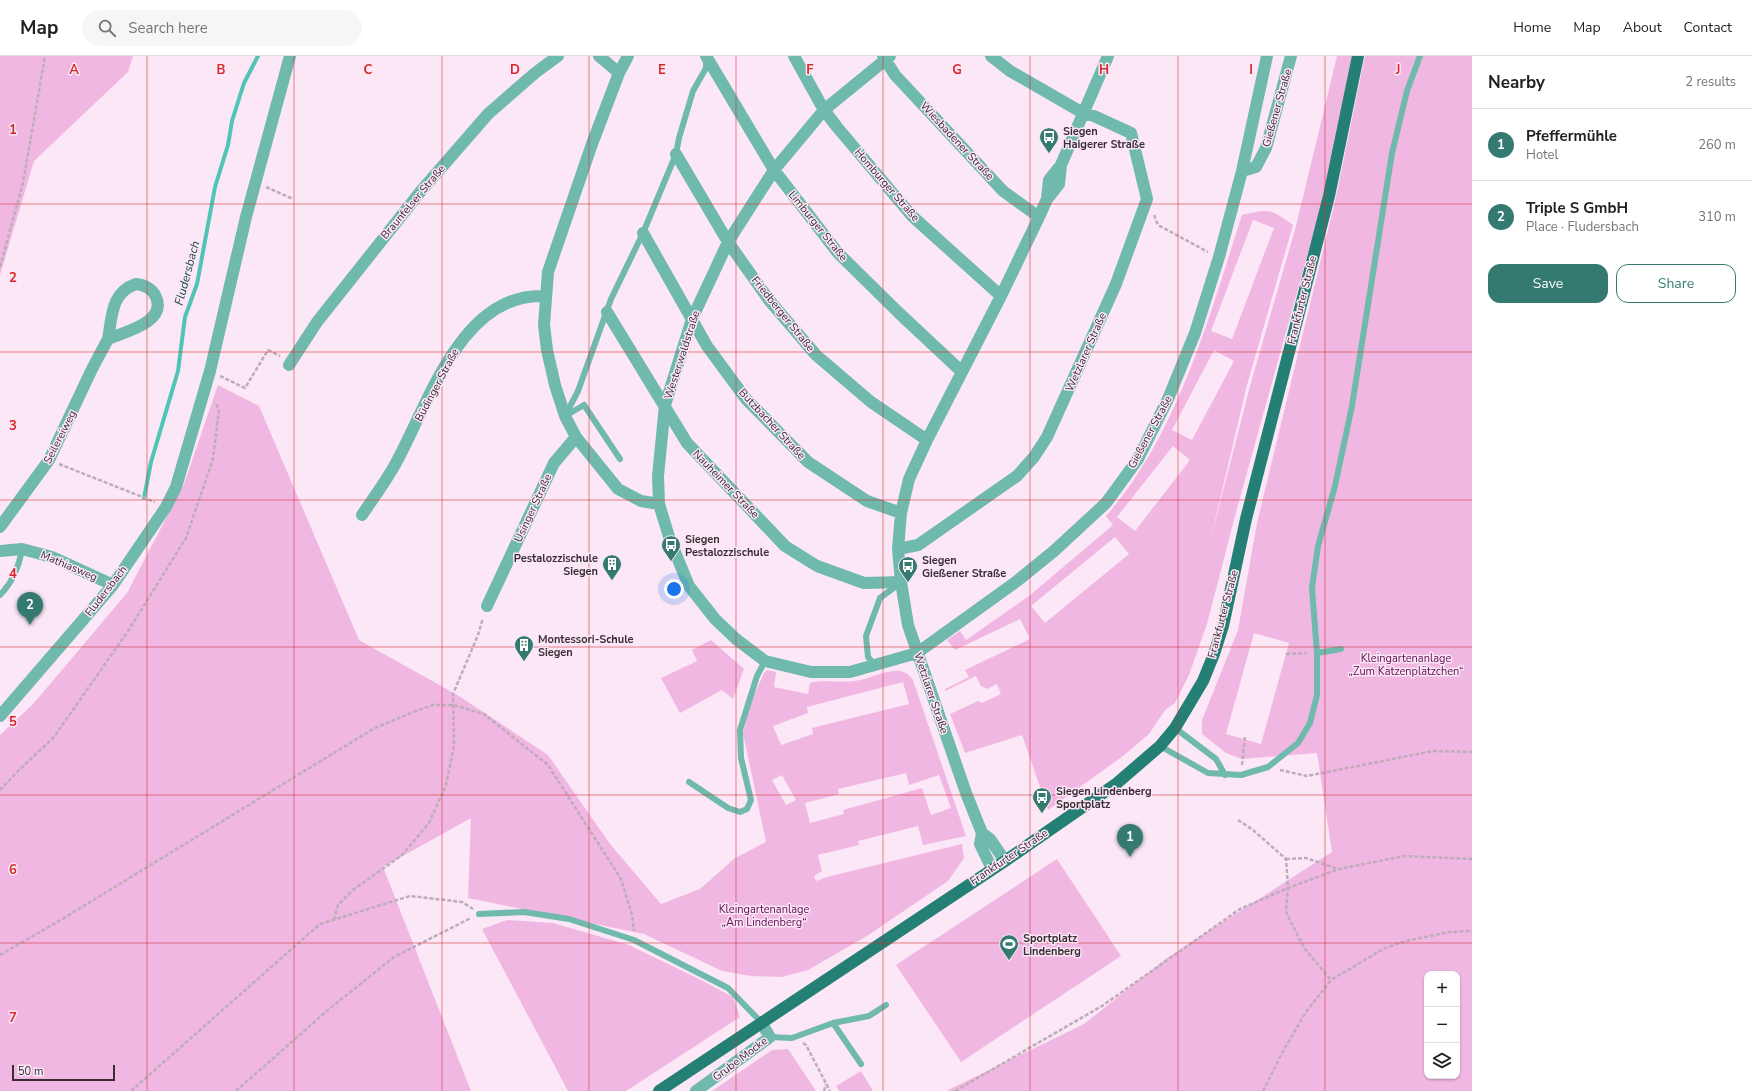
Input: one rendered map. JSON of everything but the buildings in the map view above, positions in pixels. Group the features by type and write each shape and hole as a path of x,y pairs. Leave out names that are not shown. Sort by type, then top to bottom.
{"main road":[{"name":"Frankfurter Straße","path":"659,1091 1005,861 1116,784 1160,746 1175,728 1203,681 1223,626 1248,511 1329,196 1358,56"}],"street":[{"name":"Fludersbach","path":"0,716 113,585 166,507 176,487 210,371 246,216 290,56"},
{"name":"Braunfelser Straße","path":"289,366 317,322 421,191 488,114 535,73 558,56"},
{"path":"600,56 619,73"},
{"path":"628,56 619,73 592,144 548,272 544,325 546,350 555,385 566,416 576,437 618,489 641,501 659,504"},
{"name":"Limburger Straße","path":"706,56 774,170 838,253 899,314 962,372"},
{"name":"Homburger Straße","path":"794,56 824,110 912,216 1001,296"},
{"path":"992,56 1010,71 1084,113"},
{"name":"Wetzlarer Straße","path":"992,869 980,844 982,833 908,625 901,582 898,549 901,513 909,479 927,440 1001,296 1039,217 1047,199 1049,180 1061,165 1108,56"},
{"name":"Gießener Straße","path":"917,653 1017,581 1054,550 1103,506 1138,459 1168,399 1195,333 1219,258 1242,171 1267,56"},
{"name":"Gießener Straße","path":"1242,171 1256,167 1266,148 1291,56"},
{"name":"Westerwaldstraße","path":"886,57 824,110 774,170 728,242 692,319 665,405 658,476 659,504 670,540 690,586 715,619 736,640 765,661 811,672 850,672 917,653"},
{"name":"Wiesbadener Straße","path":"886,57 895,75 1003,191 1039,217"},
{"name":"Wetzlarer Straße","path":"898,549 918,545 1017,476 1034,458 1047,437 1116,284 1146,199 1131,133 1084,113"},
{"name":"Friedberger Straße","path":"676,154 728,242 769,300 816,355 872,402 927,440"},
{"name":"Butzbacher Straße","path":"643,233 707,346 746,399 808,462 868,501 901,513"},
{"name":"Seilereiweg","path":"0,527 49,460 92,369 108,339 115,304 120,294 127,287 136,284 149,288 157,299 155,314 149,321 108,339"},
{"name":"Büdinger Straße","path":"362,515 397,463 450,358 465,336 486,317 512,301 532,296 545,296"},
{"name":"Nauheimer Straße","path":"607,312 687,443 785,546 817,566 864,583 901,582"},
{"name":"Usinger Straße","path":"487,606 554,463 576,437"},
{"name":"Mathiasweg","path":"0,551 22,549 52,557 113,585"},
{"name":"Wetzlarer Straße","path":"982,833 990,839 1005,861"},
{"name":"Grube Mocke","path":"696,1091 770,1037 761,1022"}],"lane":[{"path":"566,416 578,391 598,332 611,300 643,233 676,154 679,138 693,91 706,68 706,56"},
{"path":"1160,746 1208,773 1241,775 1268,767 1298,743 1310,723 1317,696 1317,653 1312,588 1318,546 1335,486 1352,406 1392,153 1407,91 1420,56"},
{"path":"566,416 584,405 620,458"},
{"path":"0,595 9,586 20,565 22,549"},
{"path":"874,664 868,657 866,636 880,598 901,582"},
{"path":"1317,653 1341,649"},
{"path":"689,782 728,808 740,812 748,808 751,800 741,758 740,730 757,676 765,661"},
{"path":"1175,728 1216,759 1225,775"},
{"path":"479,914 524,912 569,919 634,940 728,988 761,1022"},
{"path":"770,1037 792,1038 833,1023 869,1016 886,1005"},
{"path":"833,1023 861,1064"}],"path":[{"path":"0,267 23,183 45,56"},
{"path":"262,185 293,199"},
{"path":"1158,225 1199,247"},
{"path":"210,371 245,388 268,350"},
{"path":"0,790 19,770 54,738 128,631 186,538 213,459 219,410 206,385"},
{"path":"49,460 166,507"},
{"path":"334,920 338,905 348,895 402,855 429,823 446,785 454,746 454,694 478,635 487,606"},
{"path":"1286,654 1317,653"},
{"path":"0,955 373,729 433,705 453,705 484,714 548,765 621,880 632,915 634,940"},
{"path":"1241,775 1245,736"},
{"path":"1268,767 1307,776 1433,751 1472,752"},
{"path":"1238,820 1253,830 1286,859 1306,858 1339,869"},
{"path":"955,1091 1102,1006 1240,909 1288,888 1339,869 1404,856 1472,859"},
{"path":"1286,859 1288,888 1286,912 1304,948 1331,980"},
{"path":"131,1091 320,924 410,896 462,902 479,914 394,957 328,1010 236,1091"},
{"path":"1263,1091 1283,1051 1306,1012 1331,980 1385,948 1406,941 1450,932 1472,931"},
{"path":"792,1038 806,1045 830,1091"},
{"path":"824,1091 826,1083"}],"green space":[{"path":"0,56 133,56 128,72 34,161 0,275"},
{"path":"1337,56 1354,56 1324,195 1235,516 1207,624 1189,675 1175,703 1165,710 1149,734 1123,756 1048,810 1022,735 965,753 950,714 978,701 982,703 1001,694 997,684 987,689 981,686 976,676 945,691 945,689 969,677 965,670 1030,639 1020,619 955,650 947,640 960,631 966,640 1029,596 1113,525 1106,516 1131,484 1153,449 1172,412 1189,373 1217,294 1242,215 1269,211 1279,215 1293,225 1247,385 1210,542 1250,386 1296,226","holes":["1253,220 1274,228 1232,339 1211,331","1214,350 1234,361 1192,440 1172,430","1173,446 1190,460 1135,531 1117,517","1115,537 1129,554 1045,623 1031,606"]},
{"name":"Kleingartenanlage „Zum Katzenplätzchen“","path":"1365,56 1472,56 1472,1091 946,1091 1084,1024 1167,958 1332,852 1317,753 1242,759 1226,753 1202,734 1202,720 1238,630 1257,523 1336,197","holes":["1254,633 1289,643 1261,744 1226,734"]},
{"name":"Kleingartenanlage „Am Lindenberg“","path":"218,385 259,406 359,640 459,696 548,755 610,844 661,904 700,889 735,858 766,842 743,733 751,702 764,673 767,670 776,672 774,687 808,694 810,683 814,682 854,681 895,671 902,671 907,674 913,680 966,836 923,845 918,826 858,841 859,845 818,855 822,871 814,876 816,881 962,844 964,858 948,881 867,936 808,970 782,977 751,976 722,971 644,934 468,898 471,818 383,867 471,1091 0,1091 0,735 34,703 127,593 184,484","holes":["903,682 909,704 812,728 813,734 781,745 773,726 808,713 807,707","906,773 909,785 939,775 951,808 931,815 922,788 843,810 844,814 810,823 805,803 839,794 838,789","782,775 796,800 786,805 772,780"]},
{"path":"711,640 744,669 733,699 722,690 680,713 661,678 697,661 692,650"},
{"name":"Sportplatz Lindenberg","path":"1057,859 1121,956 961,1062 896,965"},
{"path":"507,920 553,923 629,945 733,997 740,1017 626,1091 568,1091 482,929"},
{"path":"788,1049 816,1091 712,1091 772,1050"},
{"path":"861,1071 873,1091 839,1091 836,1086"}],"waterway":[{"name":"Fludersbach","path":"144,498 151,462 178,371 185,317 197,284 215,187 228,145 232,121 244,83 258,56"}],"place":[{"name":"Siegen Haigerer Straße","path":"1049,154"},
{"name":"Siegen Pestalozzischule","path":"671,562"},
{"name":"Pestalozzischule Siegen","path":"612,581"},
{"name":"Siegen Gießener Straße","path":"908,583"},
{"name":"Triple S GmbH","path":"30,625"},
{"name":"Montessori-Schule Siegen","path":"524,662"},
{"name":"Siegen Lindenberg Sportplatz","path":"1042,814"},
{"name":"Pfeffermühle","path":"1130,857"},
{"name":"Sportplatz Lindenberg","path":"1009,961"}]}
